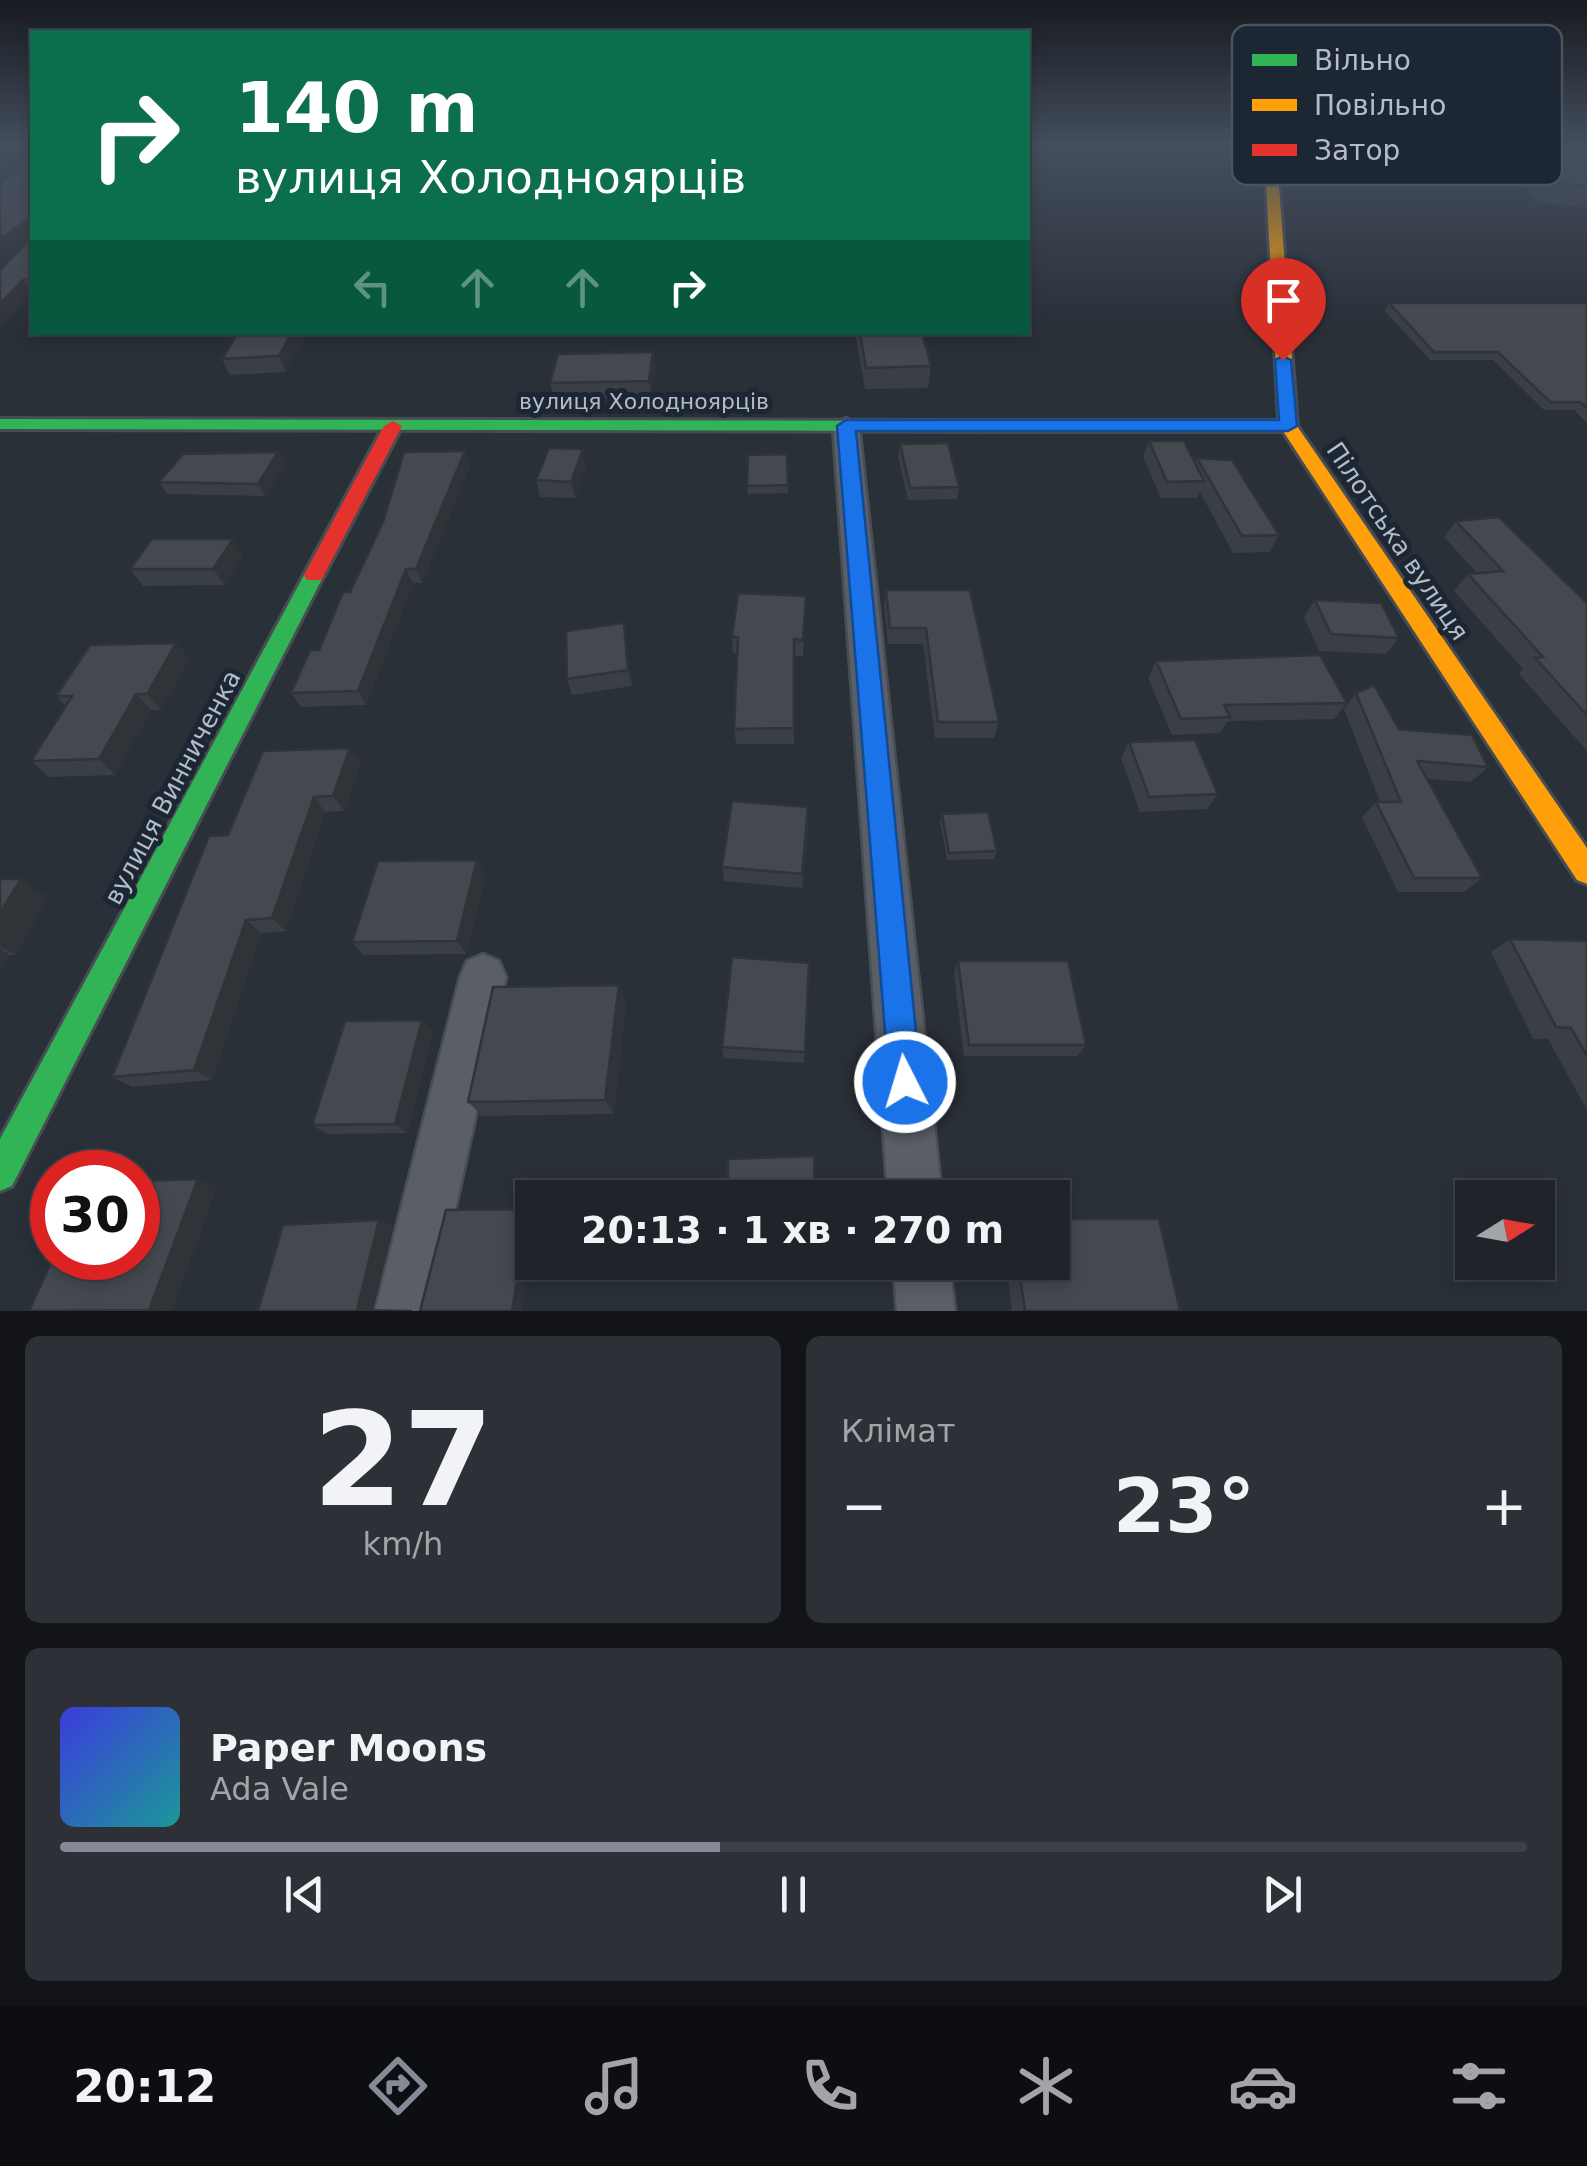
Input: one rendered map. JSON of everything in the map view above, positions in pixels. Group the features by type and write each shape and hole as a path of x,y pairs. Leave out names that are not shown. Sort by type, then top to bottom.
{"street":[{"path":"1274,207 1288,426"},
{"name":"вулиця Холодноярців","path":"0,424 1288,426"},
{"name":"вулиця Винниченка","path":"0,1174 393,426"},
{"path":"846,426 914,1180"},
{"name":"Пілотська вулиця","path":"1288,426 1587,870"},
{"path":"404,1311 483,977"},
{"path":"923,1280 926,1311"}],"building":[{"path":"0,207 30,207 30,279 23,280 0,304 0,270 27,242 27,220 0,239"},
{"path":"1389,303 1587,303 1587,408 1580,402 1550,402 1498,352 1434,352"},
{"path":"236,335 290,335 279,356 222,359"},
{"path":"860,335 923,335 931,366 866,368"},
{"path":"653,352 649,381 550,383 558,354"},
{"path":"1149,441 1184,441 1204,481 1167,482"},
{"path":"948,443 959,487 910,488 900,444"},
{"path":"549,448 583,449 571,482 536,480"},
{"path":"465,451 416,569 406,569 358,691 291,693 310,650 319,650 343,592 350,592 383,522 404,452"},
{"path":"278,452 258,484 159,482 183,454"},
{"path":"787,454 788,485 747,486 748,455"},
{"path":"1197,458 1232,460 1279,535 1242,536"},
{"path":"1499,517 1587,603 1587,715 1535,658 1543,657 1468,574 1503,571 1456,521"},
{"path":"152,539 233,539 213,569 130,569"},
{"path":"886,590 970,590 999,722 938,722 926,628 890,628"},
{"path":"738,593 806,596 803,640 794,639 794,728 734,729 738,637 732,637"},
{"path":"1315,600 1381,603 1399,638 1331,634"},
{"path":"624,623 628,670 567,679 566,631"},
{"path":"176,643 147,694 136,694 99,759 31,761 72,696 56,696 90,645"},
{"path":"1320,655 1347,703 1224,705 1230,717 1181,719 1156,661"},
{"path":"1374,685 1399,729 1472,735 1488,767 1417,761 1482,878 1414,878 1376,802 1401,802 1356,693"},
{"path":"1195,740 1218,794 1149,797 1129,742"},
{"path":"350,748 333,796 314,797 272,918 246,920 194,1070 112,1077 209,836 228,835 263,751"},
{"path":"732,801 808,807 802,874 722,867"},
{"path":"988,812 997,851 949,853 942,814"},
{"path":"477,860 457,941 352,942 378,861"},
{"path":"0,879 21,879 0,913"},
{"path":"1510,939 1587,941 1587,1056 1571,1028 1556,1027"},
{"path":"732,957 809,963 805,1052 722,1047"},
{"path":"958,961 1068,961 1086,1045 969,1045"},
{"path":"619,985 605,1100 468,1102 493,987"},
{"path":"422,1020 395,1124 312,1125 345,1021"},
{"path":"814,1156 815,1180 728,1180 728,1159"},
{"path":"198,1179 149,1310 29,1311 43,1280 160,1280 160,1180"},
{"path":"515,1209 517,1280 512,1311 420,1311 446,1210"},
{"path":"1070,1219 1159,1219 1180,1311 1025,1311 1021,1280 1070,1280"},
{"path":"379,1220 357,1310 412,1311 258,1311 283,1225"}],"traffic: fast":[{"path":"0,424 985,426"},
{"path":"0,1174 314,575"}],"traffic: slow":[{"path":"1274,207 1288,426 1587,871"},
{"path":"985,426 1288,426"}],"traffic: jam":[{"path":"314,575 393,426"}],"route":[{"path":"905,1082 846,426 1288,426 1283,360"}]}
